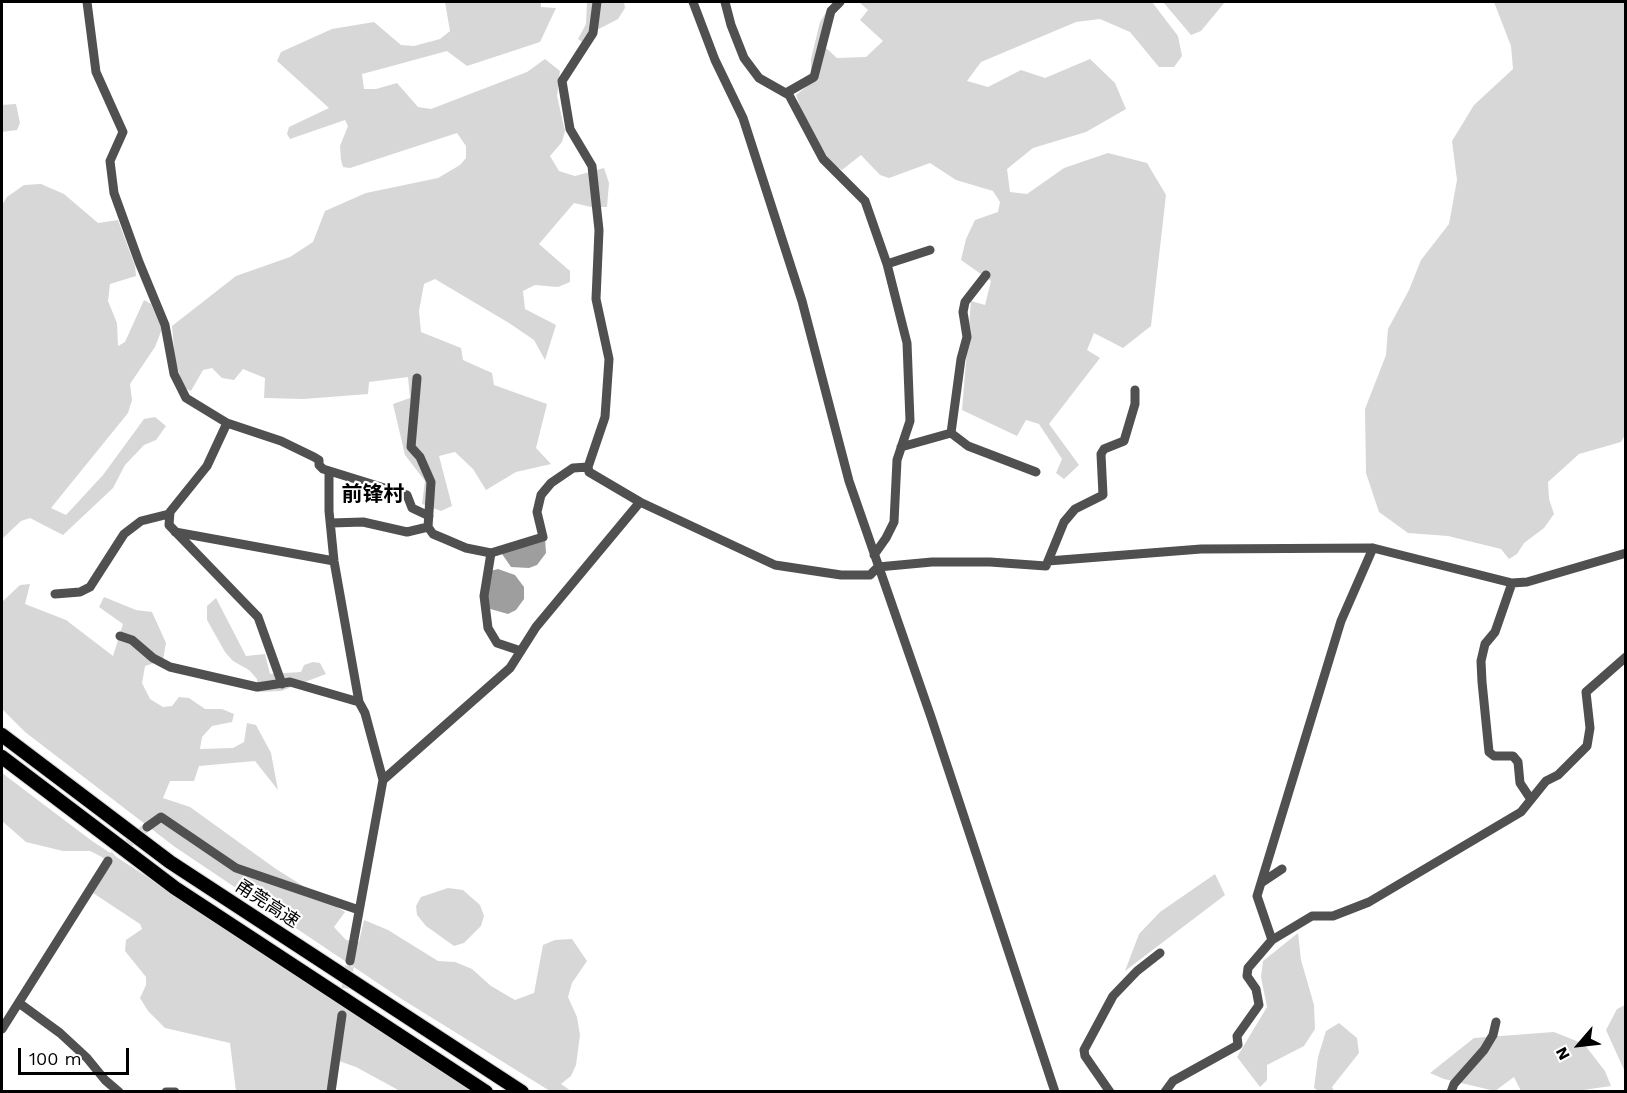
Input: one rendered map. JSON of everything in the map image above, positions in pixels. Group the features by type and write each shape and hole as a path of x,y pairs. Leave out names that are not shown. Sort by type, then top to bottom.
{"highway":[{"name":"甬莞高速","path":"2,735 170,862 522,1092"},
{"name":"甬莞高速","path":"2,757 175,888 486,1092"}],"street":[{"path":"87,2 96,72 123,132 110,161 114,193 165,325 174,374 186,398 227,423 282,441 314,456 319,460 319,465 329,471 407,495 412,508 429,516"},
{"path":"597,2 593,33 562,81 570,129 592,166 599,230 597,300 609,359 605,417 588,466 589,471 640,502 775,565 841,575 870,575 878,567 932,562 990,562 1046,566 1064,522 1075,509 1103,495 1101,454 1104,449 1124,441 1136,404 1136,390"},
{"path":"693,2 715,60 743,118 802,301 849,481 997,912 1055,1092"},
{"path":"725,2 730,25 744,58 759,78 786,93 824,159 864,201 887,264 908,343 910,421 897,460 894,522 874,555"},
{"path":"786,93 814,77 831,11 840,2"},
{"path":"887,264 930,250"},
{"path":"951,433 961,358 967,337 963,312 965,302 986,275"},
{"path":"417,378 411,447 424,463 431,482 428,526 433,534 466,548 491,553 543,537 537,512 541,495 551,483 573,468 588,466"},
{"path":"55,594 80,592 90,587 124,534 141,521 169,514 207,466 227,423"},
{"path":"901,447 951,433"},
{"path":"951,433 968,446 1036,472"},
{"path":"329,471 334,561 359,702 365,713 383,780 350,961"},
{"path":"383,780 510,669 536,627 640,502"},
{"path":"169,514 169,525 175,532 210,565 258,617 282,684"},
{"path":"331,524 363,522 406,532 428,526"},
{"path":"175,532 334,561"},
{"path":"1048,561 1201,549 1373,548 1512,583 1527,582 1626,553"},
{"path":"1272,940 1257,896 1341,621 1373,548"},
{"path":"491,553 484,596 488,628 497,643 521,651"},
{"path":"1512,583 1495,632 1485,644 1481,661 1482,682 1489,752 1494,756 1512,756 1518,762 1520,783 1530,798"},
{"path":"120,636 132,640 153,658 170,667 257,687 290,682 359,702"},
{"path":"1165,1092 1173,1081 1238,1045 1238,1036 1259,1005 1256,989 1247,976 1248,968 1272,940 1312,916 1333,916 1369,902 1521,812 1546,781 1558,775 1587,746 1590,728 1586,692 1626,657"},
{"path":"147,827 161,817 236,868 359,910"},
{"path":"2,1029 62,930 108,861"},
{"path":"1261,883 1282,868"},
{"path":"1110,1092 1085,1056 1084,1050 1113,996 1137,971 1160,953"},
{"path":"19,1003 60,1033 119,1092"},
{"path":"331,1092 342,1015"},
{"path":"1451,1092 1454,1084 1484,1050 1493,1035 1496,1022"},
{"path":"166,1092 175,1092"}],"shaded area":[{"path":"445,2 541,2 541,7 556,8 540,42 467,66 447,51 362,74 364,89 376,89 397,83 418,107 431,109 527,72 545,59 560,71 557,96 565,131 562,142 550,156 559,171 575,176 604,168 609,183 607,207 591,207 574,203 539,244 570,271 570,282 558,287 535,285 523,291 525,309 556,325 545,360 534,340 509,323 435,279 424,284 419,311 421,332 461,348 463,360 492,373 494,385 547,404 536,448 551,464 516,472 486,490 473,469 455,452 439,456 452,506 441,511 422,504 425,481 405,455 393,404 410,398 408,377 369,382 368,394 304,399 264,398 265,378 243,369 234,380 222,378 212,368 203,370 191,391 184,388 175,360 172,326 236,276 290,257 313,242 325,211 366,193 438,178 460,165 466,158 466,146 457,133 350,168 343,167 340,146 348,126 345,120 290,139 287,134 289,127 329,108 277,61 281,52 332,29 374,22 401,45 414,46 440,39 450,31"},
{"path":"587,2 624,2 625,8 618,19 589,34 582,42 578,39 586,24"},
{"path":"859,2 1152,2 1178,36 1182,56 1174,67 1159,67 1130,32 1100,19 1076,22 981,62 967,81 988,87 1021,70 1045,78 1090,59 1115,83 1126,109 1086,132 1033,148 1007,169 1010,192 1027,194 1064,168 1108,153 1147,163 1166,195 1151,326 1123,348 1094,333 1087,350 1100,358 1049,424 1079,465 1064,479 1056,473 1062,459 1039,424 1026,420 1017,436 962,410 971,301 985,305 991,281 961,260 966,239 975,220 998,212 1000,202 993,191 956,180 930,163 889,178 880,175 861,155 842,170 830,162 802,112 796,95 811,83 811,59 820,22 827,11 826,48 837,58 866,57 883,41 860,20 868,10"},
{"path":"1163,2 1225,2 1201,31 1191,35"},
{"path":"1494,2 1626,2 1625,435 1621,442 1579,454 1548,482 1549,499 1554,514 1544,528 1524,543 1517,554 1509,559 1501,549 1448,536 1408,533 1379,512 1366,473 1365,409 1386,355 1388,329 1409,290 1421,260 1449,224 1457,180 1452,141 1474,105 1513,69 1511,46"},
{"path":"16,104 20,123 17,130 2,132 2,105"},
{"path":"41,184 64,194 98,223 118,220 135,266 136,276 110,284 108,301 117,323 118,346 125,342 144,300 151,304 162,329 155,347 130,384 132,400 128,413 51,508 66,515 103,475 144,419 155,417 166,426 156,440 144,445 125,465 113,488 63,535 30,518 21,521 2,539 2,205 7,197 24,185"},
{"path":"545,538 546,553 537,565 529,568 511,567 500,551"},
{"path":"498,569 515,575 524,587 524,599 516,610 508,614 487,608 490,571"},
{"path":"30,584 25,604 66,620 113,656 123,624 99,607 104,597 136,610 152,612 166,643 163,660 145,666 142,683 150,699 163,707 172,706 179,697 189,698 205,709 222,709 234,714 232,722 212,726 202,737 200,749 233,748 244,742 247,723 256,725 271,753 278,790 255,761 199,766 194,781 170,781 163,798 190,807 276,869 345,912 334,927 346,940 359,942 364,920 388,930 438,961 455,962 472,969 491,986 515,1000 534,993 543,945 555,940 572,939 587,961 572,983 568,997 577,1017 580,1035 576,1065 571,1076 561,1084 571,1091 550,1091 400,998 175,847 25,732 2,709 2,602 20,585"},
{"path":"216,598 246,656 265,654 270,674 301,672 304,665 313,662 320,663 326,674 281,691 257,692 257,679 225,652 207,620 207,606"},
{"path":"2,773 92,841 474,1091 400,1091 356,1067 339,1061 328,1091 236,1091 230,1043 165,1028 148,1011 140,998 146,985 146,977 125,951 126,940 142,929 140,924 93,893 110,865 102,857 90,851 63,851 26,842 2,821"},
{"path":"1215,874 1225,895 1125,971 1139,934 1160,912"},
{"path":"448,888 463,890 480,905 484,916 481,926 464,943 454,946 426,926 417,915 416,906 421,897"},
{"path":"1298,933 1301,960 1314,1005 1315,1029 1304,1046 1267,1065 1267,1080 1260,1087 1237,1057 1267,1007 1261,977 1263,961"},
{"path":"1625,1005 1625,1072 1606,1030 1617,1009"},
{"path":"1339,1023 1357,1038 1359,1053 1332,1087 1334,1091 1319,1091 1314,1088 1318,1057 1326,1031"},
{"path":"1554,1032 1584,1044 1605,1071 1611,1086 1576,1091 1521,1091 1514,1077 1495,1091 1444,1079 1430,1073 1474,1038"}],"tunnel":[{"path":"108,861 147,827"},
{"path":"342,1015 350,961"}],"district":[{"name":"前锋村","path":"373,495"}]}
